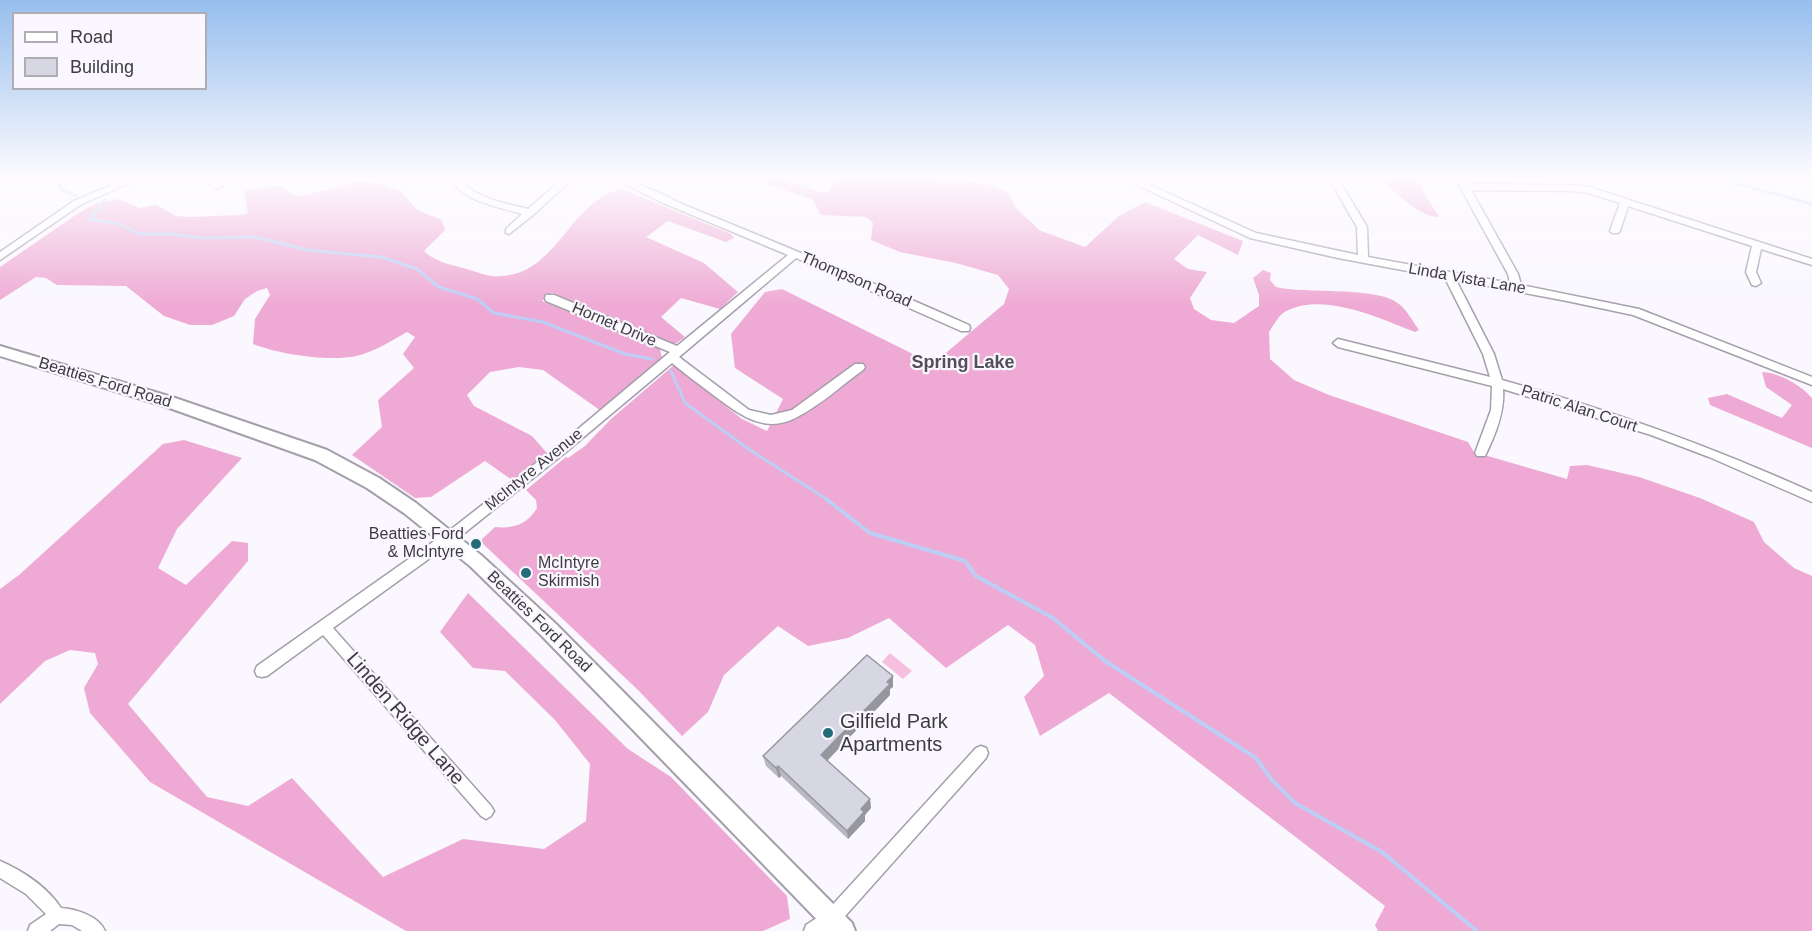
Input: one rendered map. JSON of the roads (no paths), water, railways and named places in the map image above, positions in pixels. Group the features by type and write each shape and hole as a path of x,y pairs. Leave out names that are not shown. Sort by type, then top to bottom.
{"main road":[{"name":"Beatties Ford Road","path":"0,351 169,402 321,455 373,483 449,538 501,583 838,924"}],"street":[{"path":"0,257 55,219"},
{"path":"509,231 522,219"},
{"name":"Thompson Road","path":"711,219 965,328"},
{"name":"Linda Vista Lane","path":"1217,219 1253,236 1363,260 1516,287 1635,312 1812,381"},
{"path":"1358,219 1362,227 1363,260"},
{"path":"1483,219 1514,274 1516,287"},
{"path":"1615,231 1619,219"},
{"path":"1679,219 1812,262"},
{"path":"1756,283 1751,272 1757,244"},
{"name":"McIntyre Avenue","path":"261,671 449,538 540,466 795,254"},
{"path":"1449,275 1491,362 1497,382 1497,406 1481,453"},
{"name":"Hornet Drive","path":"550,298 674,354 753,417 772,420 786,418 859,367"},
{"name":"Patric Alan Court","path":"1338,343 1497,382 1689,444 1812,497"},
{"name":"Linden Ridge Lane","path":"324,627 486,811"},
{"path":"812,931 838,924 981,753"},
{"path":"0,869 39,894 50,904 57,915"},
{"path":"36,931 57,915 74,917 97,931"}],"waterway":[{"path":"93,219 119,224 140,234 169,234 201,238 255,237 307,250 381,257 417,269 439,287 477,299 494,313 543,322 625,354 652,359"},
{"path":"671,371 685,403 750,450 828,500"},
{"path":"826,499 870,533 965,561 976,576 1053,618 1105,661 1256,758 1272,780 1295,803 1382,852 1477,931"}],"place":[{"name":"Beatties Ford & McIntyre","path":"476,544"},
{"name":"McIntyre Skirmish","path":"526,573"},
{"name":"Gilfield Park Apartments","path":"828,733"}],"district":[{"name":"Spring Lake","path":"963,363"}]}
